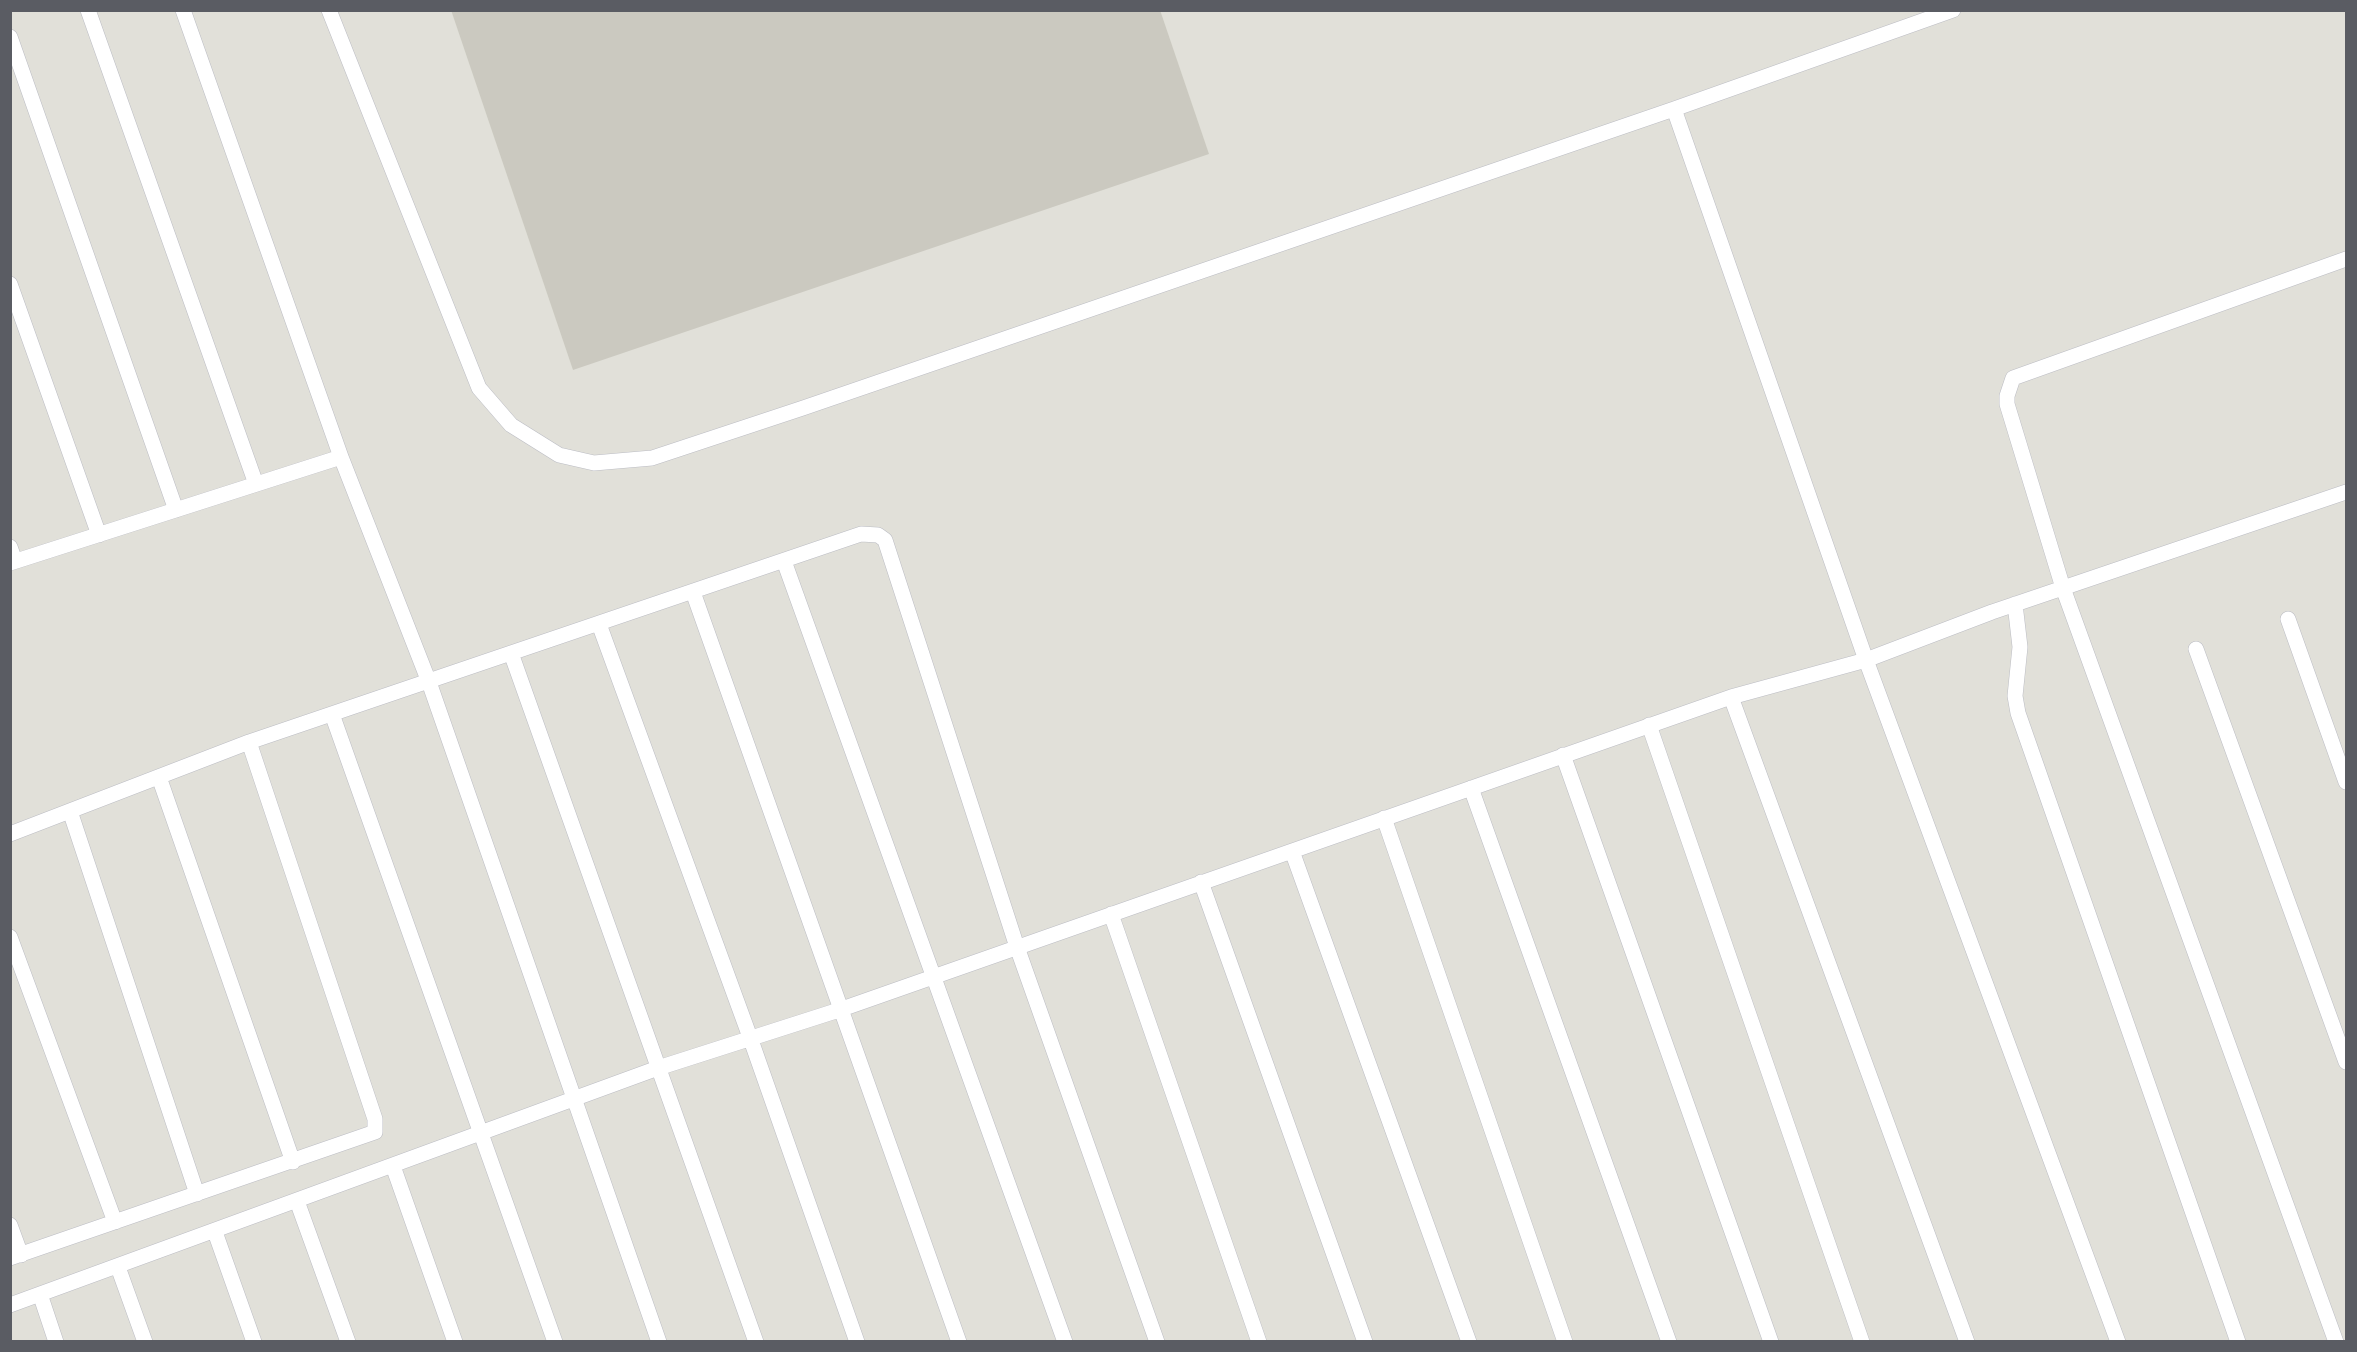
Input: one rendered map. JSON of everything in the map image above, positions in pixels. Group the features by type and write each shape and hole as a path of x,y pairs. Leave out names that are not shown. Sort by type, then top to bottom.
{"lane":[{"path":"88,10 256,484"},
{"path":"183,10 341,457 429,682 659,1341"},
{"path":"329,10 479,388 511,425 559,455 594,463 629,462 685,447 1674,109 1953,10"},
{"path":"10,37 176,510"},
{"path":"1674,109 1866,660 2118,1341"},
{"path":"2336,1341 2063,588 2007,404 2008,390 2013,378 2346,259"},
{"path":"10,284 99,535"},
{"path":"12,557 99,535 341,457"},
{"path":"10,1305 215,1232 658,1068 840,1010 1731,696 1866,660 2015,604 2346,492"},
{"path":"10,834 249,742 861,534 872,533 885,540 1017,947 1157,1341"},
{"path":"784,561 936,976 1065,1341"},
{"path":"693,592 959,1341"},
{"path":"2015,604 2020,647 2015,696 2018,713 2238,1341"},
{"path":"2288,619 2346,782"},
{"path":"598,624 751,1040 857,1341"},
{"path":"2196,649 2346,1062"},
{"path":"511,653 756,1341"},
{"path":"1731,696 1967,1341"},
{"path":"332,714 555,1341"},
{"path":"1649,725 1862,1341"},
{"path":"10,1225 16,1256 372,1135 375,1132 375,1119 249,742"},
{"path":"1563,755 1771,1341"},
{"path":"159,777 293,1162"},
{"path":"1471,788 1669,1341"},
{"path":"70,812 197,1194"},
{"path":"1384,818 1565,1341"},
{"path":"1292,850 1469,1341"},
{"path":"1201,882 1365,1341"},
{"path":"1111,914 1259,1341"},
{"path":"10,937 115,1222"},
{"path":"393,1166 455,1341"},
{"path":"297,1201 348,1341"},
{"path":"215,1232 254,1341"},
{"path":"118,1267 145,1341"},
{"path":"40,1294 56,1341"}],"shaded area":[{"path":"11,11 2346,11 2346,1341 11,1341"}],"building":[{"path":"451,10 1160,10 1209,154 573,370"}]}
